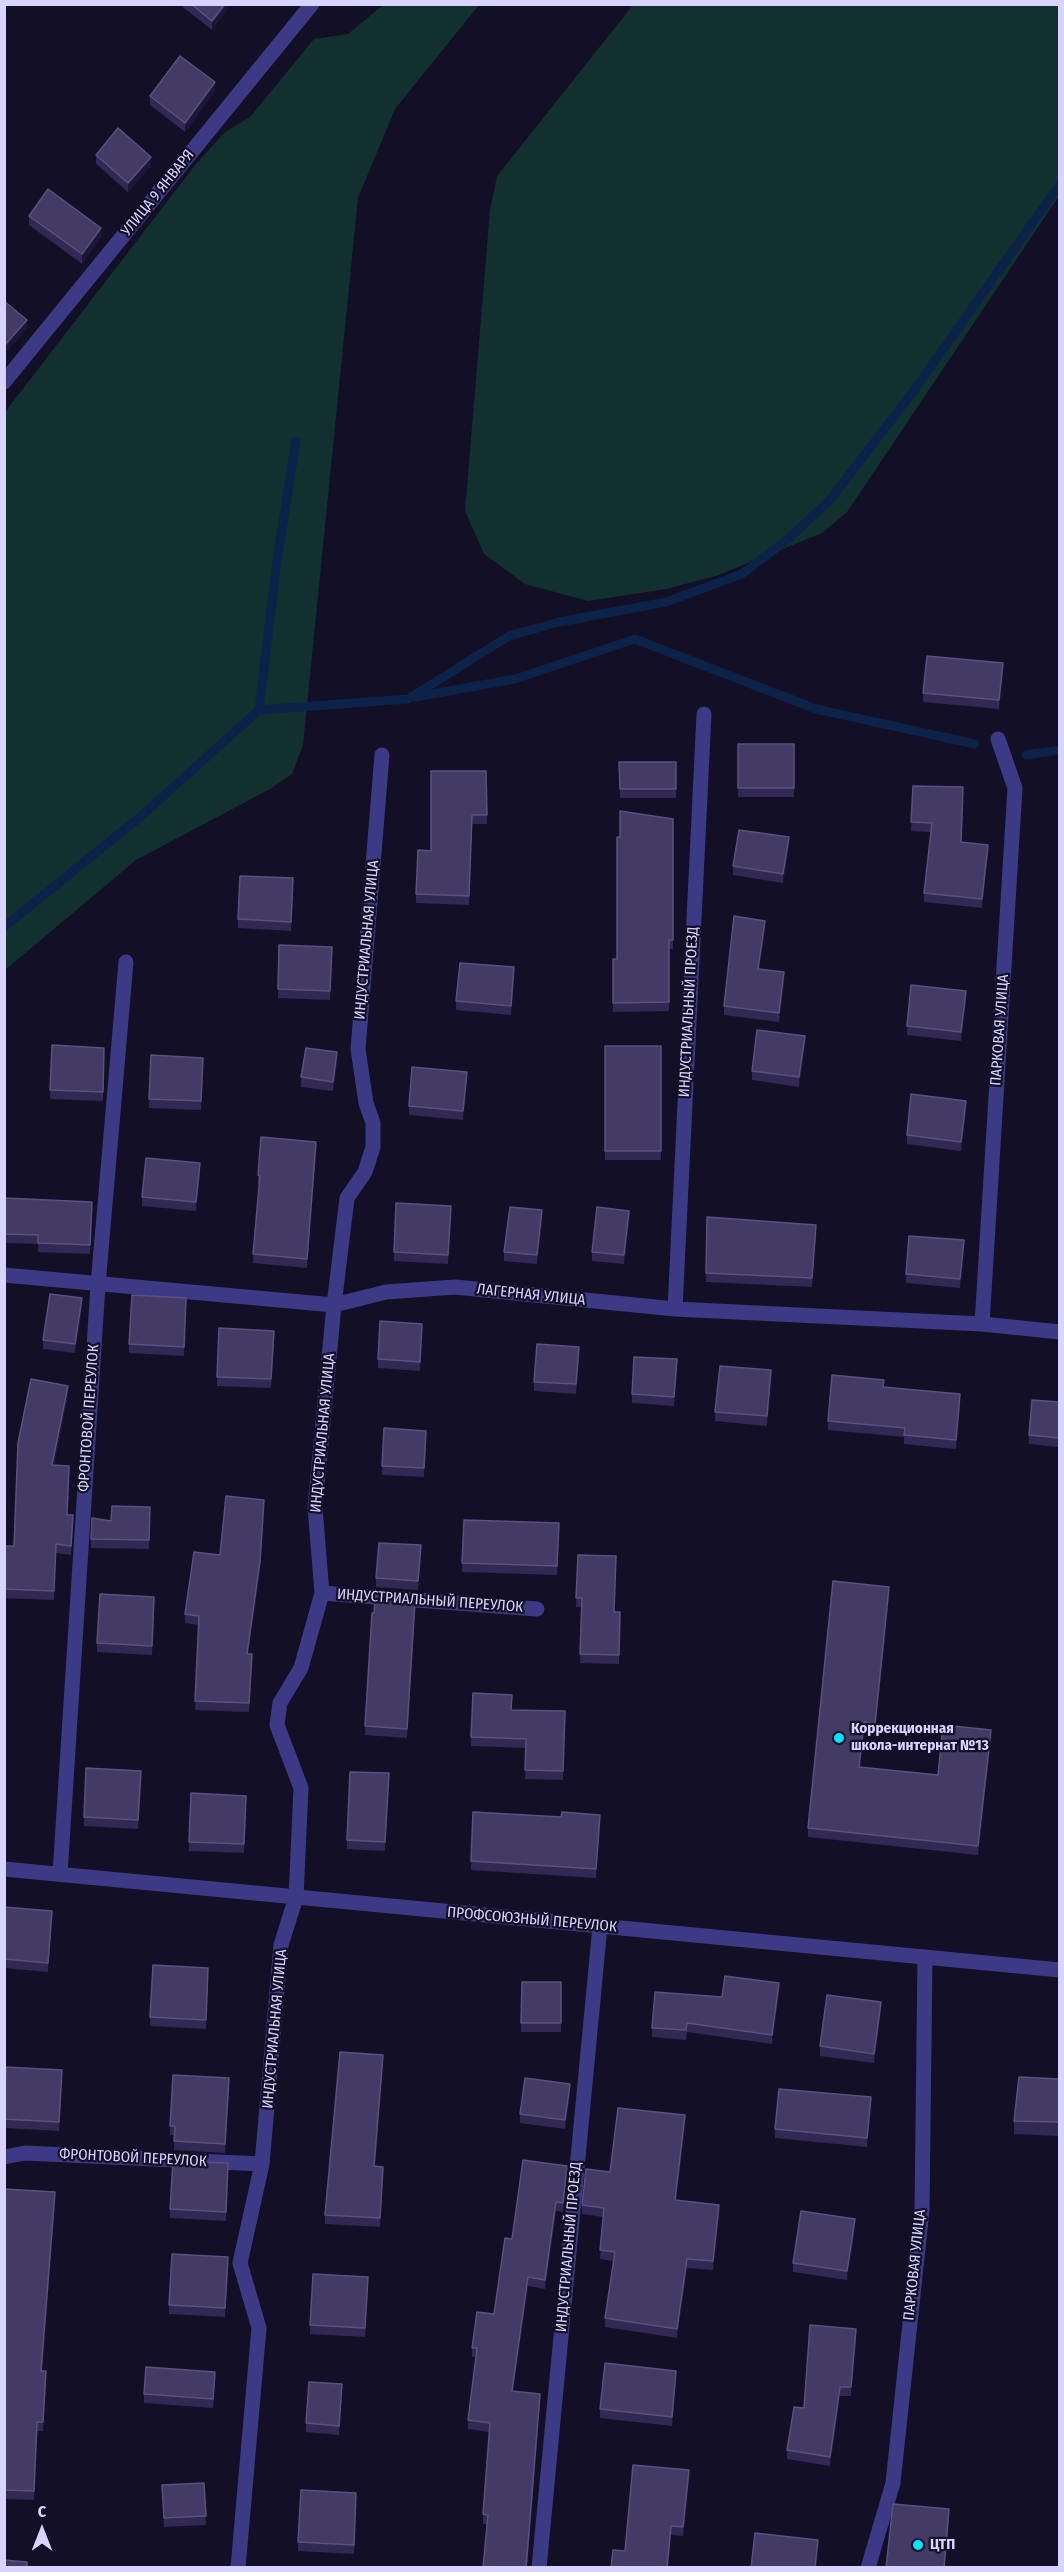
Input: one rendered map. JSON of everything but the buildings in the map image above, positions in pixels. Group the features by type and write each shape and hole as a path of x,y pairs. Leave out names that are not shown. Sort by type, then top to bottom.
{"street":[{"name":"УЛИЦА 9 ЯНВАРЯ","path":"4,382 312,4"},
{"name":"ИНДУСТРИАЛЬНЫЙ ПРОЕЗД","path":"675,1309 704,714"},
{"name":"ПАРКОВАЯ УЛИЦА","path":"982,1324 1015,788 998,739"},
{"name":"ИНДУСТРИАЛЬНАЯ УЛИЦА","path":"238,2568 259,2328 240,2263 262,2164 282,1945 296,1897 301,1788 277,1725 280,1703 301,1668 322,1593 315,1508 334,1305 347,1198 365,1172 373,1147 374,1123 366,1104 358,1049 382,755"},
{"name":"ФРОНТОВОЙ ПЕРЕУЛОК","path":"60,1874 98,1285 126,962"},
{"name":"ЛАГЕРНАЯ УЛИЦА","path":"4,1275 334,1305 386,1292 455,1287 675,1309 982,1324 1059,1332"},
{"name":"ИНДУСТРИАЛЬНЫЙ ПЕРЕУЛОК","path":"322,1593 537,1609"},
{"name":"ПРОФСОЮЗНЫЙ ПЕРЕУЛОК","path":"4,1869 1059,1970"},
{"name":"ИНДУСТРИАЛЬНЫЙ ПРОЕЗД","path":"539,2568 600,1926"},
{"name":"ПАРКОВАЯ УЛИЦА","path":"868,2568 893,2483 922,2210 925,1957"},
{"name":"ФРОНТОВОЙ ПЕРЕУЛОК","path":"4,2157 25,2153 262,2164"}],"green space":[{"path":"383,5 479,5 395,109 358,198 303,745 292,774 270,789 136,860 5,970 5,412 196,164 225,132 250,117 314,39 348,34"},
{"path":"633,5 1059,5 1059,196 847,512 822,533 716,576 666,589 588,601 525,584 484,554 465,511 490,210 497,176"}],"waterway":[{"path":"4,927 140,817 259,710 408,699 509,636 559,622 666,602 742,574 788,539 830,500 915,389 1060,184"},
{"path":"259,710 277,560 296,441"},
{"path":"415,697 515,679 635,639 816,709 975,744"},
{"path":"1026,755 1060,750"}],"place":[{"name":"Коррекционная школа-интернат №13","path":"839,1738"},
{"name":"ЦТП","path":"918,2545"}]}
